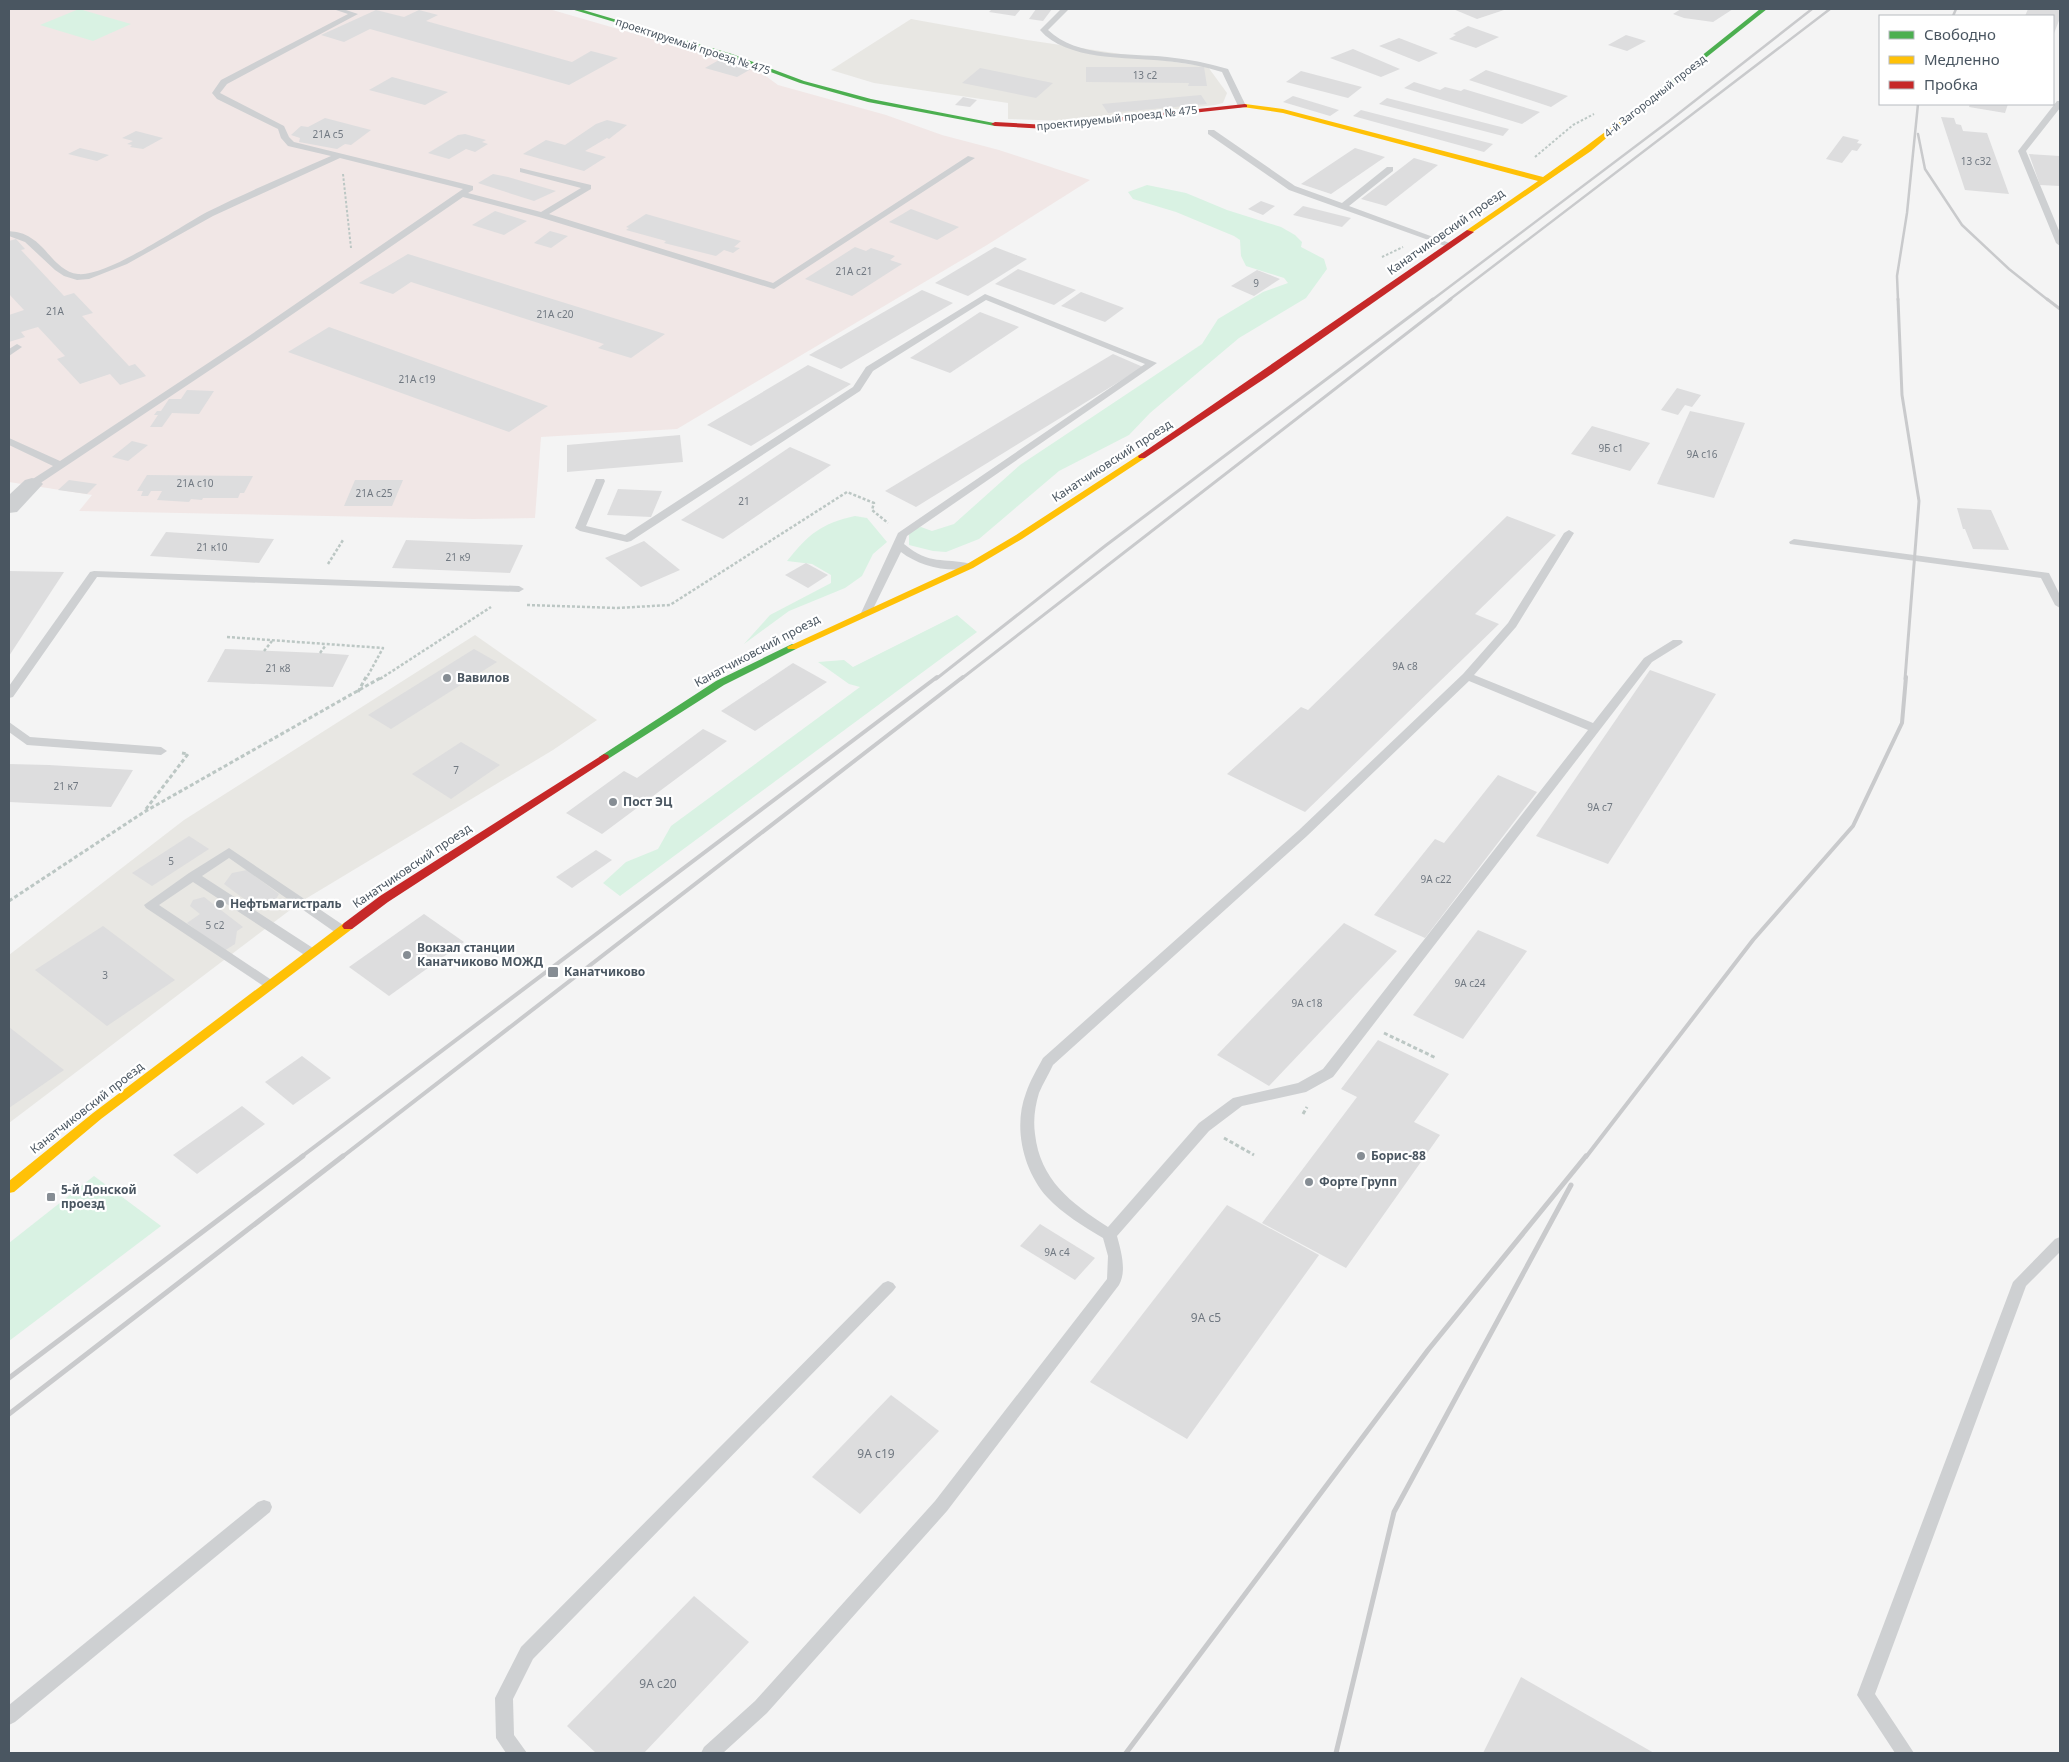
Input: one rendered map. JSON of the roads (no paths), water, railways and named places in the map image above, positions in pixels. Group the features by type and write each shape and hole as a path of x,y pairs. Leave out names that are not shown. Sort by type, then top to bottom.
{"street":[{"name":"проектируемый проезд № 475","path":"574,9 730,55 802,82 912,110 995,124 1047,126 1242,106 1282,111 1544,180"},
{"name":"4-й Загородный проезд","path":"1544,180 1588,149 1764,9"},
{"name":"Канатчиковский проезд","path":"9,1188 97,1116 268,984 392,894 720,683 819,634 970,566 1020,537 1128,467 1544,180"},
{"path":"9,507 32,484"}],"lane":[{"path":"32,484 470,188 291,144 285,138 281,128 220,97 216,92 224,82 354,14 336,9"},
{"path":"1065,9 1044,30 1061,44 1114,55 1205,63 1225,71 1242,106"},
{"path":"2060,103 2022,151 2060,243"},
{"path":"1211,132 1292,188 1451,245"},
{"path":"9,234 27,238 59,270 77,277 86,276 108,270 209,215 341,155"},
{"path":"461,194 542,215 774,286 971,158"},
{"path":"1344,206 1390,169"},
{"path":"523,170 588,187 542,215"},
{"path":"600,480 580,528 627,539 857,389 869,368 986,297 1152,363 901,540 866,613"},
{"path":"9,353 17,347"},
{"path":"9,441 60,465"},
{"path":"710,1753 760,1707 941,1506 1114,1281 1115,1256 1109,1236 1076,1213 1046,1185 1030,1150 1027,1120 1032,1094 1048,1062 1302,833 1467,676 1512,625 1569,533"},
{"path":"901,540 914,558 934,565 970,566"},
{"path":"1794,542 2045,575 2060,605"},
{"path":"9,694 94,574 519,589"},
{"path":"1109,1236 1204,1127 1238,1102 1301,1088 1328,1072 1648,660 1677,642"},
{"path":"1467,676 1594,728"},
{"path":"10,730 26,742 161,751"},
{"path":"268,984 150,905 229,852 341,930"},
{"path":"193,876 311,953"},
{"path":"1905,1753 1866,1695 2020,1282 2060,1243"},
{"path":"518,1753 505,1738 504,1698 527,1653 888,1287"},
{"path":"9,1716 264,1506"}],"railway":[{"path":"1432,300 1669,121 1812,9"},
{"path":"1449,300 1830,9"},
{"path":"1953,15 1956,9"},
{"path":"1898,300 1897,276 1907,213 1918,105"},
{"path":"1918,134 1925,169 1962,225 2009,269 2048,300"},
{"path":"936,679 1105,546 1433,299"},
{"path":"961,679 1451,299"},
{"path":"1898,299 1902,395 1919,501 1905,679"},
{"path":"2047,299 2060,309"},
{"path":"301,1157 937,677"},
{"path":"342,1157 963,677"},
{"path":"1586,1157 1753,940 1853,826 1902,723 1906,677"},
{"path":"9,1378 303,1156"},
{"path":"9,1414 343,1156"},
{"path":"1126,1753 1428,1350 1586,1156"},
{"path":"1336,1753 1394,1512 1571,1185"}],"place":[{"name":"Вавилов","path":"447,678"},
{"name":"Пост ЭЦ","path":"613,802"},
{"name":"Нефтьмагистраль","path":"220,904"},
{"name":"Вокзал станции Канатчиково МОЖД","path":"407,955"},
{"name":"Канатчиково","path":"553,972"},
{"name":"Борис-88","path":"1361,1156"},
{"name":"Форте Групп","path":"1309,1182"},
{"name":"5-й Донской проезд","path":"51,1197"}]}
